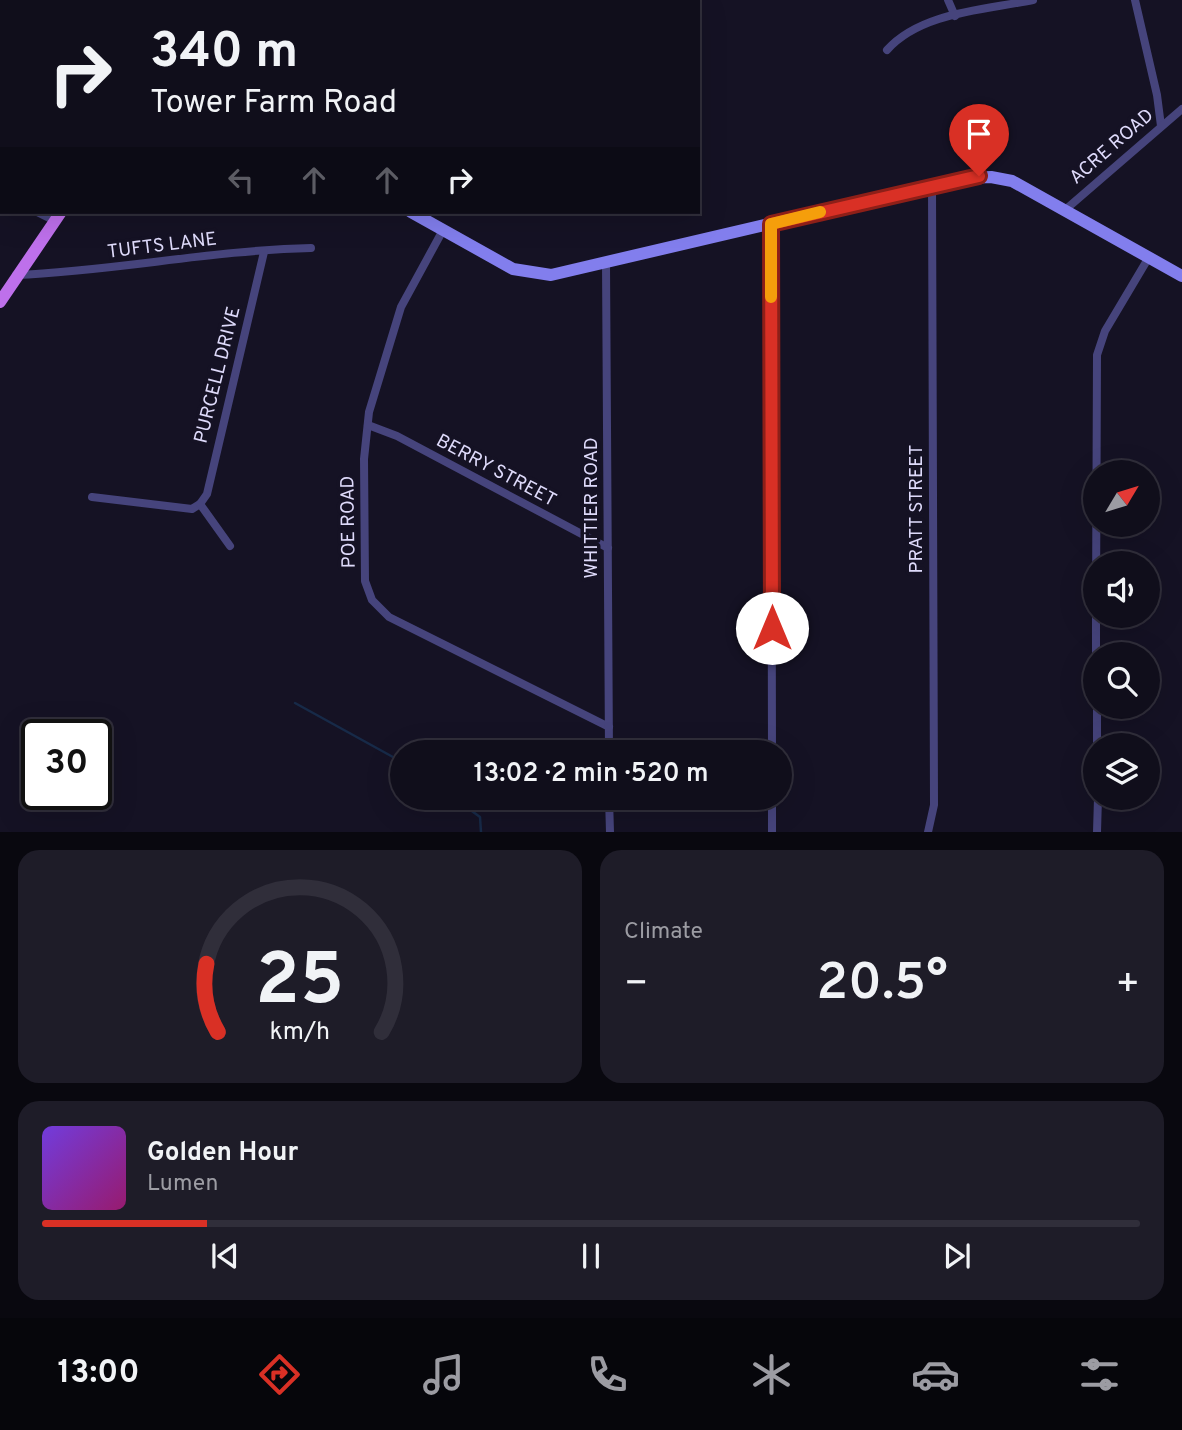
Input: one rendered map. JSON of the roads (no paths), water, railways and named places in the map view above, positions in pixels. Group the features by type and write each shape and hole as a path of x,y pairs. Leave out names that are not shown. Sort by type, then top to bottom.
{"main road":[{"path":"0,302 58,216"}],"street":[{"path":"948,0 955,16"},
{"path":"887,50 897,39 915,28 955,16 1033,0"},
{"path":"1137,1 1157,94 1161,126"},
{"name":"ACRE ROAD","path":"1065,209 1182,109"},
{"path":"415,214 496,261 524,273 551,275 979,176 1002,178 1065,209 1182,276"},
{"name":"PRATT STREET","path":"928,831 934,805 932,186"},
{"path":"771,224 772,740"},
{"name":"POE ROAD","path":"443,230 401,307 368,425 364,459 365,581 368,593 379,609 412,629 609,727"},
{"name":"TUFTS LANE","path":"16,275 73,273 312,248"},
{"name":"PURCELL DRIVE","path":"200,504 207,494 264,252"},
{"path":"1096,551 1097,355 1105,331 1149,257"},
{"name":"WHITTIER ROAD","path":"606,263 609,740"},
{"name":"BERRY STREET","path":"368,425 397,436 608,548"},
{"path":"92,497 192,509 200,504 230,546"},
{"path":"609,810 610,831"},
{"path":"772,810 772,831"},
{"path":"1097,831 1098,810"}],"waterway":[{"path":"295,703 390,755"},
{"path":"470,810 480,817 481,832"}]}
